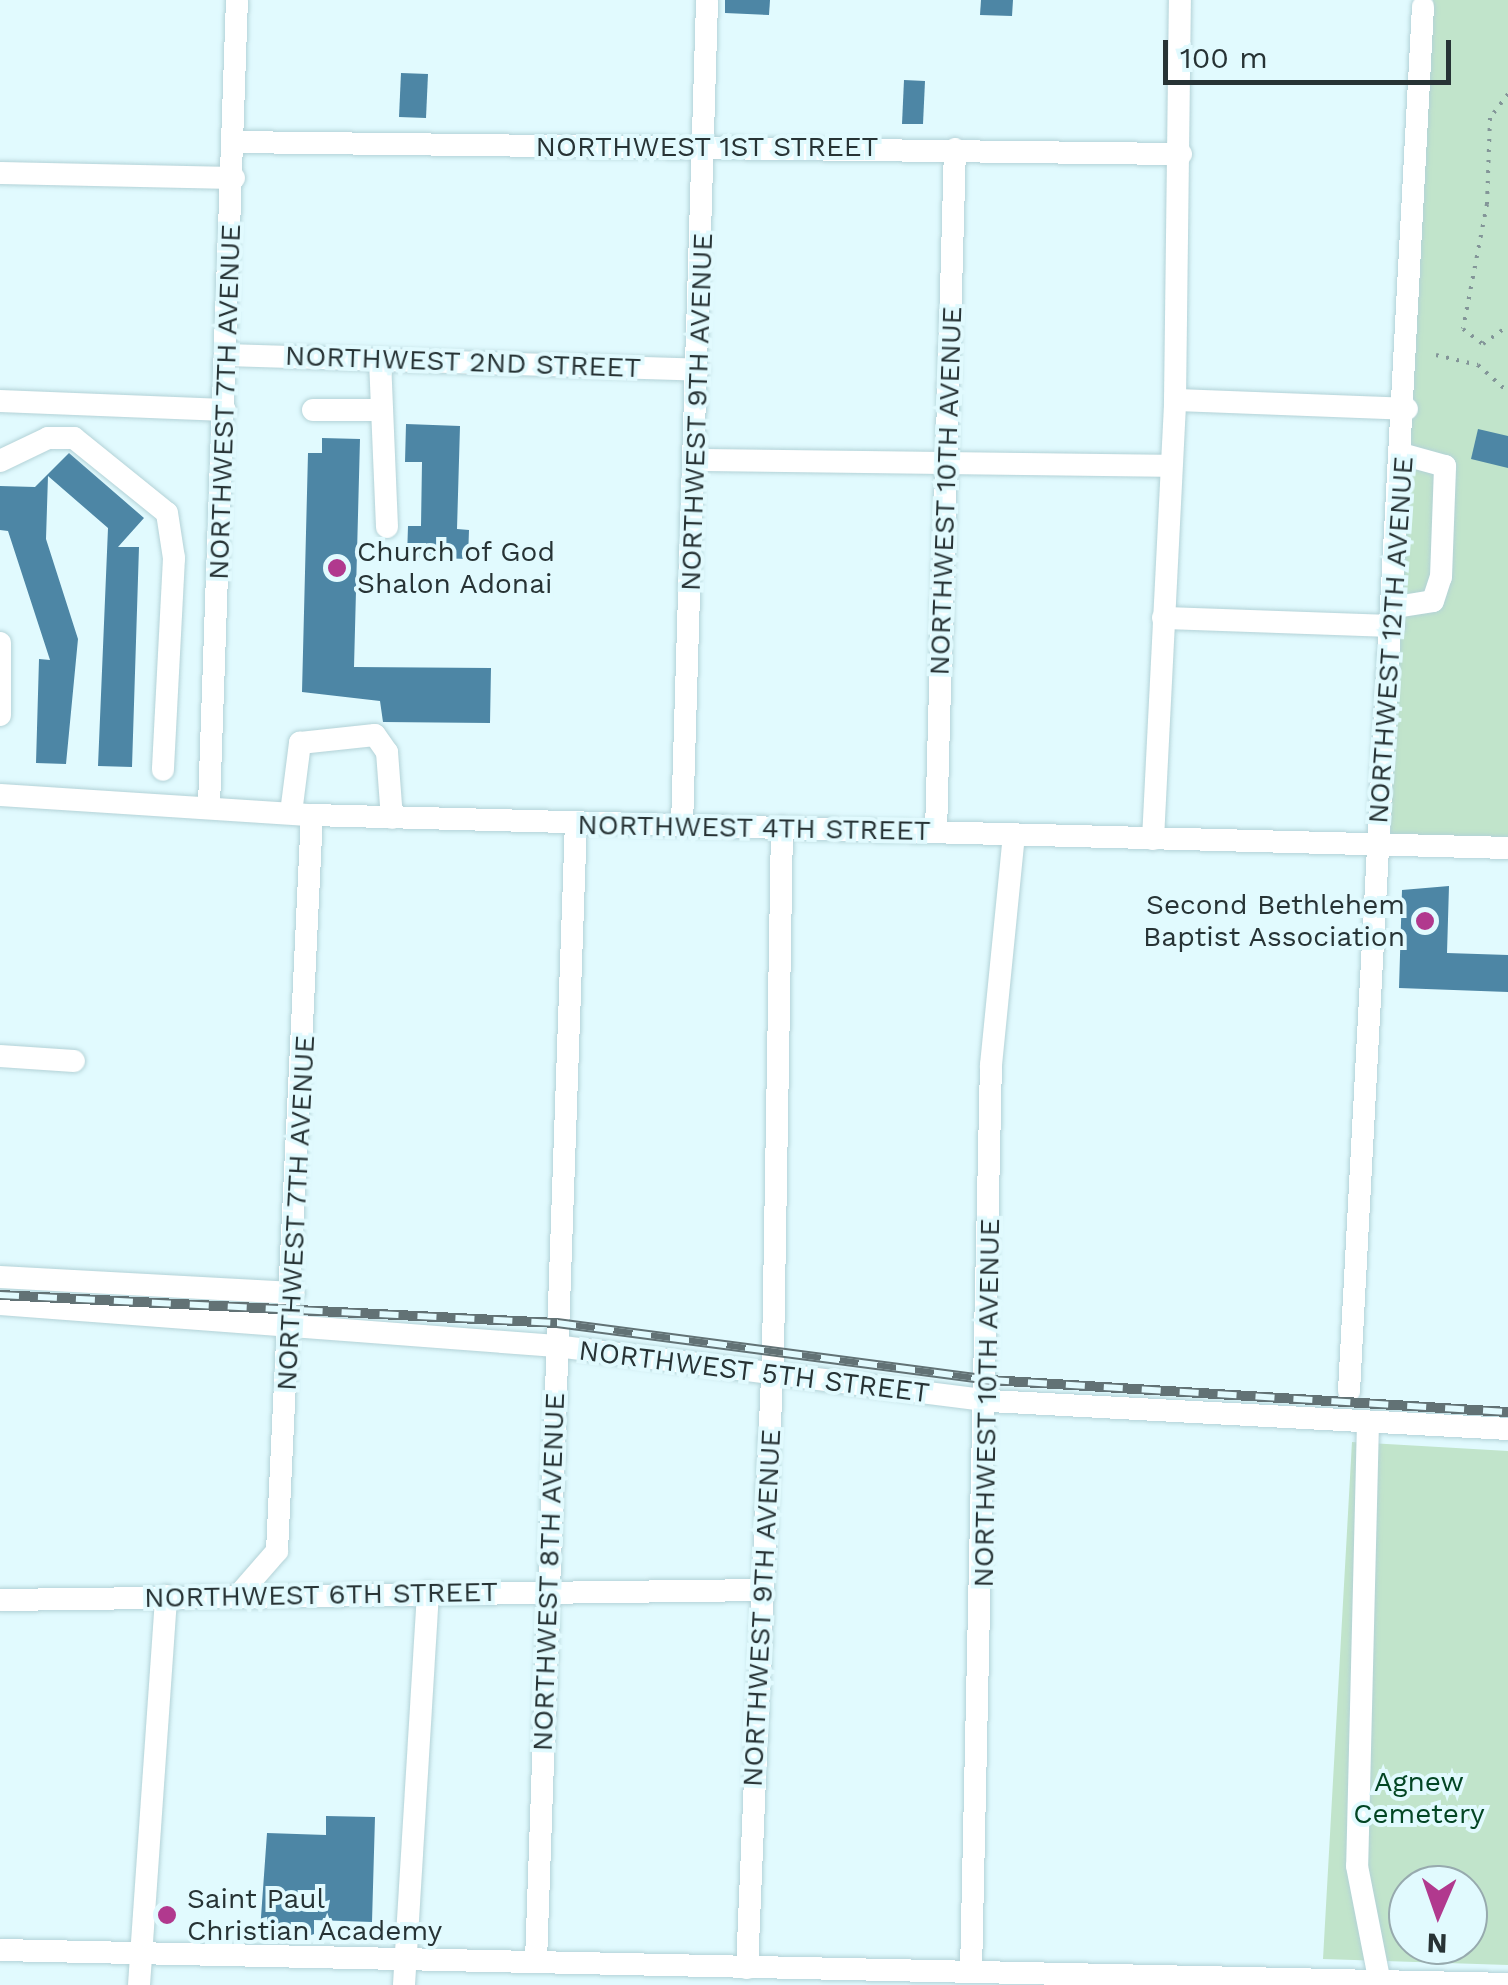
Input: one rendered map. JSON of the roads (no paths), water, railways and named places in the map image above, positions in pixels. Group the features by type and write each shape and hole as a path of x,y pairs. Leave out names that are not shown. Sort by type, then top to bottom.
{"street":[{"name":"NORTHWEST 7TH AVENUE","path":"209,805 229,355 237,0"},
{"name":"NORTHWEST 9TH AVENUE","path":"682,824 706,144 707,0"},
{"path":"1153,839 1174,400 1180,0"},
{"name":"NORTHWEST 12TH AVENUE","path":"1350,1391 1372,846 1382,828 1395,616 1423,7"},
{"name":"NORTHWEST 1ST STREET","path":"234,142 706,144 1180,154"},
{"name":"NORTHWEST 10TH AVENUE","path":"936,832 955,149"},
{"path":"0,172 234,178"},
{"name":"NORTHWEST 2ND STREET","path":"229,355 698,370"},
{"path":"380,360 387,526"},
{"path":"1174,400 1407,409"},
{"path":"0,402 225,410"},
{"path":"313,410 382,410"},
{"path":"0,462 48,438 74,438 167,513 174,558 163,770"},
{"path":"1163,618 1395,616 1439,594 1445,466 1404,455"},
{"path":"696,460 1171,466"},
{"path":"0,643 0,715"},
{"name":"NORTHWEST 7TH AVENUE","path":"237,1597 277,1550 294,1293 300,743 375,735 387,752 392,818"},
{"name":"NORTHWEST 4TH STREET","path":"0,794 392,818 1508,848"},
{"name":"NORTHWEST 8TH AVENUE","path":"536,1961 576,824"},
{"name":"NORTHWEST 9TH AVENUE","path":"746,1968 772,1379 782,828"},
{"name":"NORTHWEST 10TH AVENUE","path":"971,1972 990,1402 991,1065 1014,835"},
{"path":"0,1056 74,1061"},
{"path":"0,1277 294,1293"},
{"name":"NORTHWEST 5TH STREET","path":"0,1304 293,1321 556,1346 772,1379 990,1402 1508,1429"},
{"path":"1368,1422 1357,1866 1378,1978"},
{"name":"NORTHWEST 6TH STREET","path":"0,1600 762,1590"},
{"path":"404,1985 428,1593"},
{"path":"140,1985 166,1596"},
{"path":"0,1950 746,1968 781,1977 971,1972 1145,1980 1378,1978 1508,1984"}],"railway":[{"path":"0,1295 557,1323 990,1380 1508,1412"}],"place":[{"name":"Church of God Shalon Adonai","path":"337,568"},
{"name":"Second Bethlehem Baptist Association","path":"1425,921"},
{"name":"Saint Paul Christian Academy","path":"167,1915"}],"park label":[{"name":"Agnew Cemetery","path":"1419,1798"}]}
